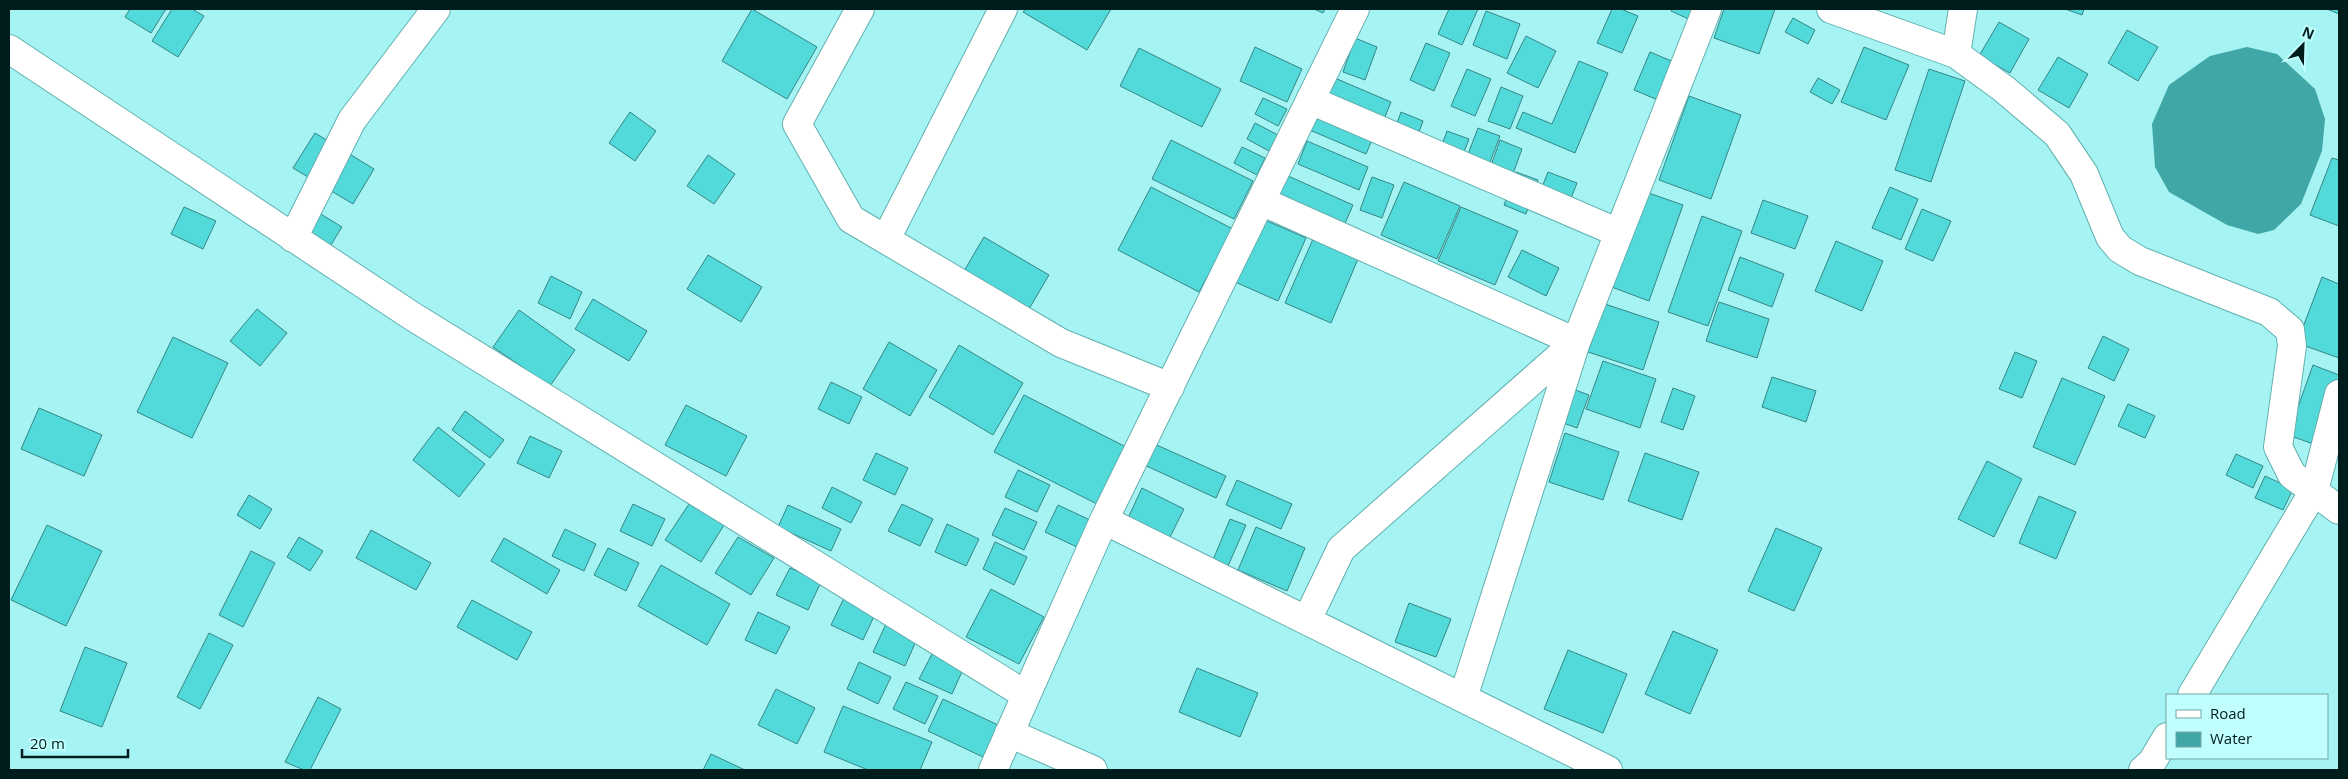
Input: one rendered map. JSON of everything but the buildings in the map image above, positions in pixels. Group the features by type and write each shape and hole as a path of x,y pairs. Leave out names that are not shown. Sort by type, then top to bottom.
{"street":[{"path":"293,238 352,120 436,9"},
{"path":"860,9 798,124 852,218 1060,343 1170,386"},
{"path":"886,239 1003,9"},
{"path":"992,770 1104,520 1355,9"},
{"path":"1463,698 1576,342 1707,9"},
{"path":"1831,9 1956,54 2004,89 2057,134 2084,174 2110,237 2120,250 2140,261 2269,312 2290,330 2292,346 2278,447 2292,475 2339,510"},
{"path":"1956,54 1963,9"},
{"path":"9,49 412,316 1026,695"},
{"path":"1310,100 1619,233"},
{"path":"1261,201 1576,342"},
{"path":"1307,620 1341,549 1576,342"},
{"path":"2193,694 2314,491 2339,394"},
{"path":"1104,520 1608,770"},
{"path":"1009,733 1093,770"},
{"path":"2144,770 2152,762 2166,740"}],"water":[{"path":"2247,47 2277,54 2315,89 2325,119 2322,151 2301,204 2274,230 2258,234 2227,225 2169,192 2155,167 2152,124 2169,85 2210,56"}]}
